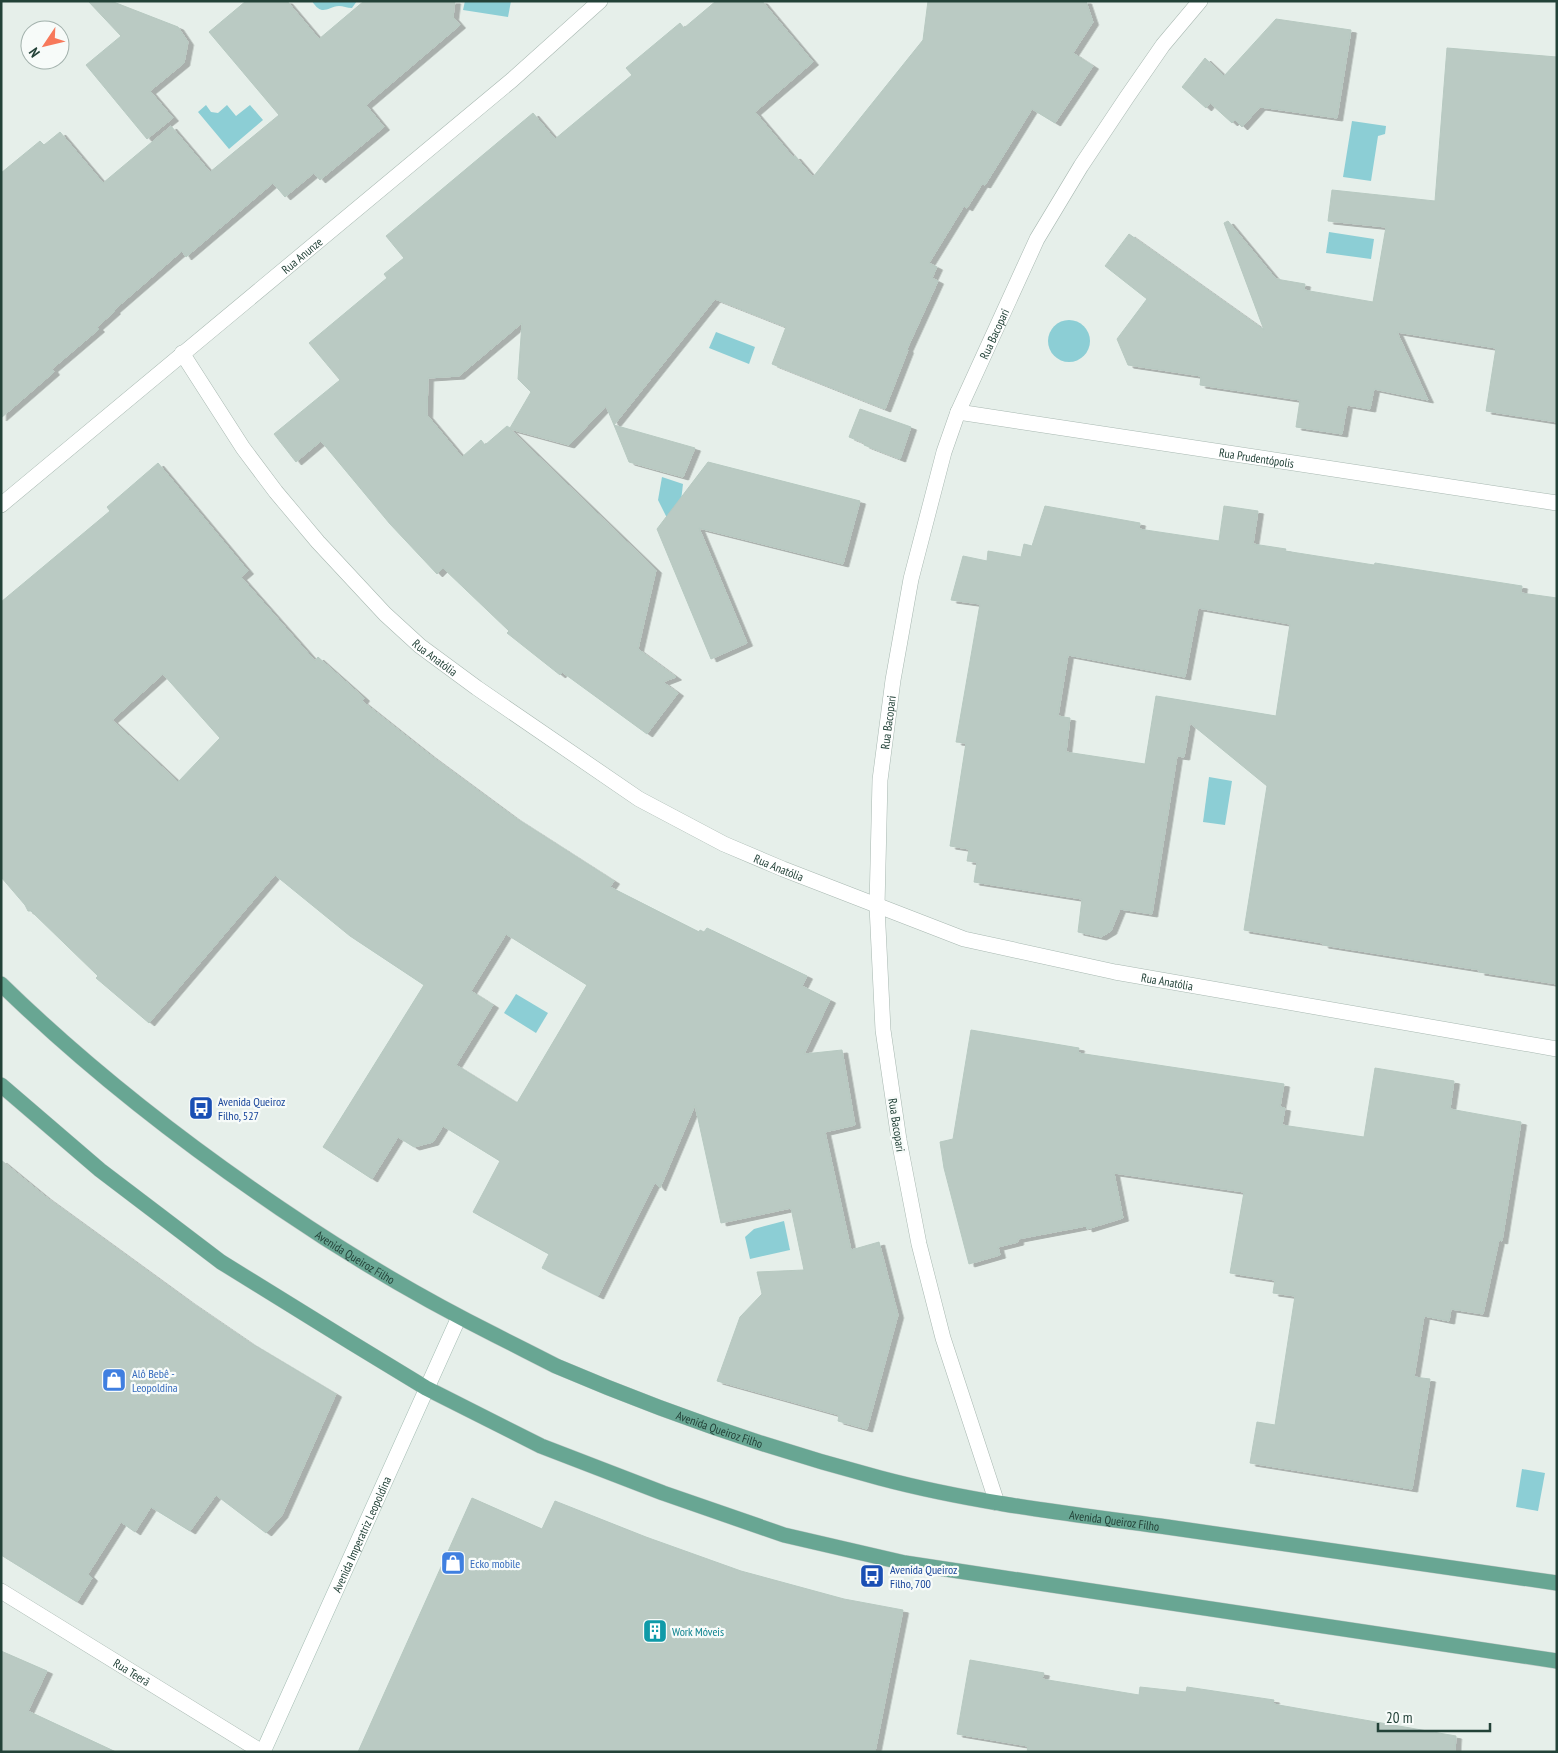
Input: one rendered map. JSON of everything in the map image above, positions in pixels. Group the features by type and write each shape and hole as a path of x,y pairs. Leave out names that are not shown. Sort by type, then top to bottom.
{"main road":[{"name":"Avenida Queiroz Filho","path":"1,984 61,1040 136,1103 213,1162 314,1231 387,1277 459,1317 554,1364 648,1403 766,1445 883,1479 997,1503 1557,1583"},
{"path":"1,1085 100,1170 221,1262 426,1388 542,1446 663,1493 784,1535 905,1563 1557,1661"}],"street":[{"name":"Rua Anunze","path":"1,505 512,80 600,1"},
{"name":"Rua Bacopari","path":"997,1503 943,1338 919,1244 899,1140 883,1030 877,906 880,780 893,680 911,579 944,452 958,412 1037,239 1081,166 1132,90 1164,45 1200,1"},
{"name":"Rua Anatólia","path":"182,353 243,448 282,499 318,542 378,607 420,646 477,688 639,799 724,844 964,939 1115,972 1557,1049"},
{"name":"Rua Prudentópolis","path":"958,412 1557,504"},
{"name":"Avenida Imperatriz Leopoldina","path":"263,1752 459,1317"},
{"name":"Rua Teerã","path":"1,1591 263,1752"}],"water":[{"path":"312,1 357,1 352,8 339,6 322,10"},
{"path":"465,1 511,1 508,17 463,10"},
{"path":"206,105 211,112 218,113 227,105 236,116 250,105 263,120 229,149 198,112"},
{"path":"1352,121 1386,126 1385,134 1378,136 1371,181 1343,177"},
{"path":"1329,232 1374,239 1371,259 1326,253"},
{"path":"1073,320 1081,323 1087,329 1090,341 1087,353 1081,359 1065,362 1057,359 1051,353 1048,337 1051,329 1057,323"},
{"path":"716,332 755,347 749,364 709,348"},
{"path":"662,477 683,484 681,501 668,520 658,500"},
{"path":"1209,777 1232,781 1225,825 1203,822"},
{"path":"516,994 548,1013 536,1033 504,1013"},
{"path":"784,1221 790,1250 750,1259 745,1237 754,1229"},
{"path":"1522,1469 1545,1473 1538,1511 1516,1507"}],"building":[{"path":"88,1 111,1 178,27 188,42 184,63 150,91 173,118 147,139 86,65 121,36"},
{"path":"246,1 287,1 319,39 364,1 455,1 453,17 460,25 366,105 384,127 320,180 314,173 285,197 273,183 186,257 182,251 114,310 97,327 99,329 52,369 54,372 1,418 1,173 40,141 44,145 60,132 103,183 171,126 210,172 279,115 209,32"},
{"path":"716,1 762,1 813,62 755,112 793,157 795,156 813,177 923,40 928,1 1086,1 1093,22 1073,53 1093,66 1055,123 1032,109 985,185 982,184 967,208 964,206 929,263 937,267 932,278 938,281 907,349 885,409 772,364 786,327 715,299 614,425 606,406 569,445 510,429 656,570 638,649 676,677 663,682 678,693 647,734 562,672 560,675 507,633 509,631 443,568 437,574 390,524 321,441 296,462 274,434 340,380 309,343 387,278 384,274 404,258 386,236 533,113 555,139 632,75 626,68 680,23 684,28","holes":["522,323 518,379 531,392 510,428 507,426 485,445 481,440 462,457 427,415 428,378 459,376"]},
{"path":"1276,19 1351,30 1337,118 1260,107 1242,127 1235,120 1232,123 1210,103 1206,108 1182,87 1205,58 1224,76"},
{"path":"1447,48 1557,57 1557,422 1486,411 1496,348 1397,332 1428,400 1374,389 1370,409 1347,405 1342,434 1296,427 1300,400 1200,385 1201,376 1128,365 1117,339 1147,299 1105,266 1129,234 1264,330 1224,223 1228,221 1276,279 1305,284 1304,290 1373,302 1386,227 1328,221 1332,190 1435,201"},
{"path":"860,409 911,427 900,459 849,437"},
{"path":"614,425 695,448 683,477 629,462"},
{"path":"708,462 860,501 843,564 699,528 747,643 711,659 657,529"},
{"path":"158,463 248,571 241,577 315,661 318,657 364,698 362,701 430,755 514,817 614,881 610,887 699,932 700,930 704,932 707,928 807,976 802,986 830,1000 804,1054 842,1050 855,1125 825,1132 851,1250 879,1242 898,1315 867,1429 838,1421 839,1415 717,1381 740,1317 762,1294 757,1272 804,1270 791,1208 721,1223 695,1105 660,1188 655,1182 598,1296 542,1268 549,1254 473,1212 500,1161 443,1126 433,1142 414,1147 398,1137 372,1179 323,1147 424,985 350,936 275,875 149,1023 96,978 98,976 31,911 28,911 1,877 1,602 110,511 107,507","holes":["163,674 220,738 178,782 112,720","506,934 587,985 517,1103 456,1065 493,1005 471,991"]},
{"path":"1045,506 1140,523 1139,529 1219,541 1224,506 1258,511 1253,544 1374,565 1375,563 1522,586 1521,593 1557,598 1557,984 1244,930 1267,786 1190,723 1184,757 1177,756 1152,914 1120,909 1111,931 1101,937 1078,932 1082,899 974,882 977,862 967,861 969,849 950,846 966,743 956,742 980,604 951,600 963,556 987,561 988,551 1021,557 1024,544 1032,546","holes":["1198,608 1290,624 1276,716 1156,696 1145,764 1066,752 1070,718 1058,716 1068,655 1185,677"]},
{"path":"971,1030 1079,1048 1078,1053 1284,1084 1280,1107 1285,1108 1282,1125 1364,1137 1375,1068 1454,1081 1450,1109 1521,1122 1502,1241 1499,1240 1483,1314 1451,1309 1449,1321 1424,1316 1414,1377 1430,1379 1412,1489 1250,1463 1257,1422 1275,1425 1295,1296 1273,1293 1275,1280 1230,1273 1244,1192 1114,1173 1123,1218 1087,1229 1086,1226 1018,1239 1018,1242 998,1247 1000,1255 969,1264 944,1168 940,1142 953,1139"},
{"path":"1,1160 46,1197 189,1301 249,1342 336,1394 282,1515 266,1533 216,1495 190,1531 151,1507 135,1532 121,1522 88,1574 92,1578 77,1602 1,1555"},
{"name":"Work Móveis","path":"472,1498 542,1529 555,1501 646,1537 741,1571 844,1599 903,1610 875,1752 358,1752"},
{"path":"1,1651 47,1671 28,1711 116,1752 1,1752"},
{"path":"970,1660 1044,1673 1042,1679 1139,1695 1140,1687 1186,1692 1187,1687 1274,1700 1273,1704 1456,1736 1455,1752 1027,1752 1028,1746 957,1734"}],"place":[{"name":"Avenida Queiroz Filho, 527","path":"201,1108"},
{"name":"Alô Bebê - Leopoldina","path":"114,1380"},
{"name":"Ecko mobile","path":"453,1563"},
{"name":"Avenida Queiroz Filho, 700","path":"872,1576"},
{"name":"Work Móveis","path":"655,1631"}]}
